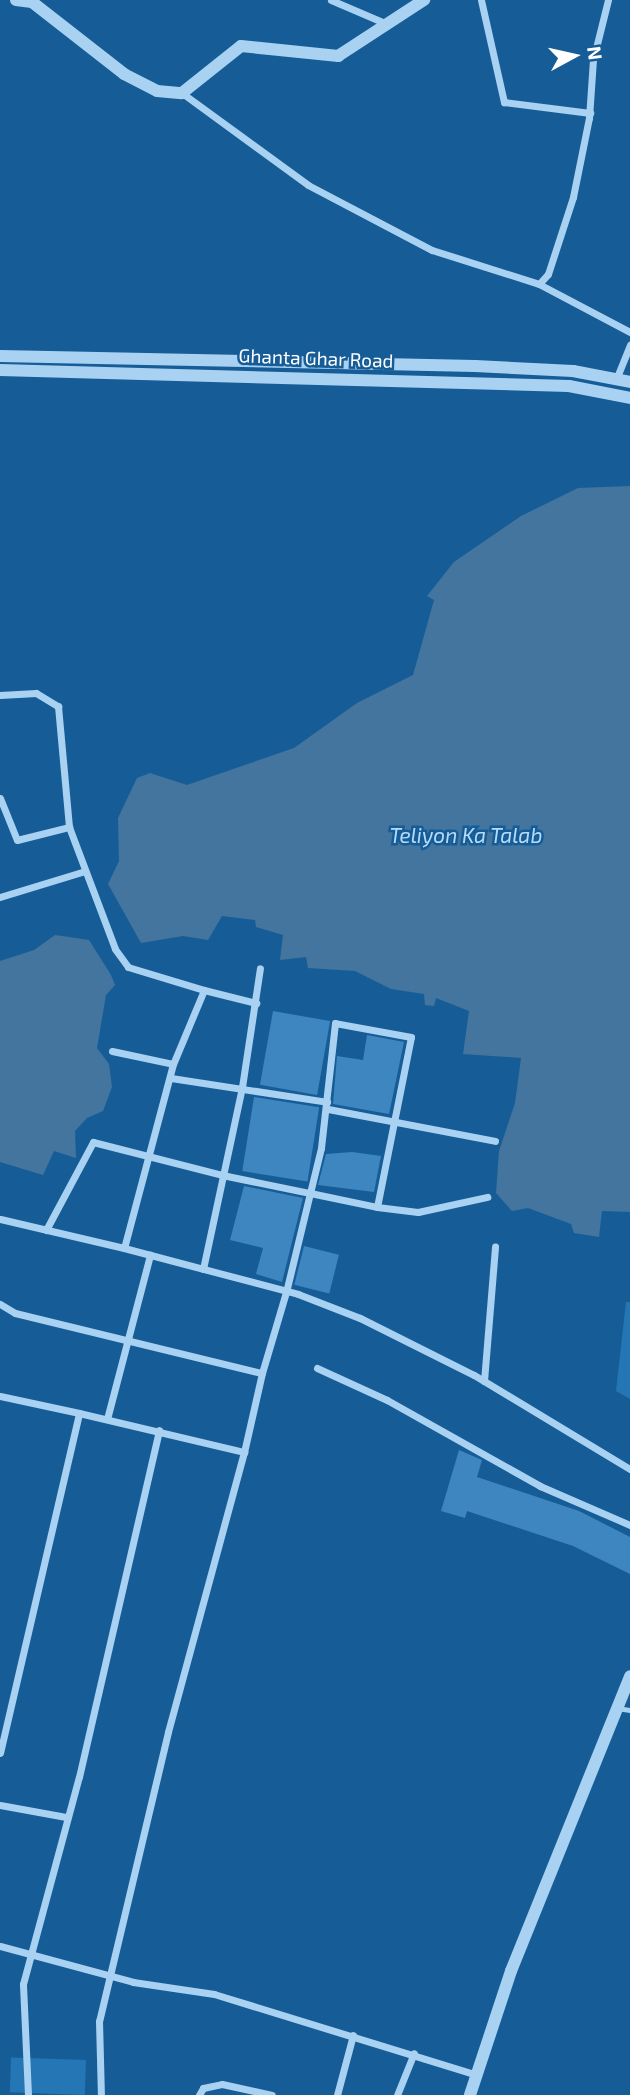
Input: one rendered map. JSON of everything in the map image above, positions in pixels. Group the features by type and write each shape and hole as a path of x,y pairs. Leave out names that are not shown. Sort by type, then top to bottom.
{"street":[{"path":"16,0 32,2 124,74 157,91 181,93 308,185 432,250 539,284 630,332"},
{"path":"331,0 387,24"},
{"path":"181,93 241,46 338,56 387,24 406,4 424,0"},
{"path":"481,0 504,102 590,113"},
{"path":"539,284 548,274 573,197 590,113 593,60 608,0"},
{"path":"617,377 630,344"},
{"name":"Ghanta Ghar Road","path":"0,356 475,366 617,377 630,382"},
{"name":"Ghanta Ghar Road","path":"0,370 569,386 630,398"},
{"path":"0,695 36,693 58,706 69,827 115,949 128,967 256,1003"},
{"path":"0,798 18,841 69,827"},
{"path":"0,897 85,871"},
{"path":"204,1269 242,1087 260,968"},
{"path":"124,1248 152,1155 173,1065 204,989"},
{"path":"101,2095 99,2021 168,1731 244,1452 310,1193 328,1106 335,1023 411,1037 413,1049 377,1207"},
{"path":"112,1051 173,1065"},
{"path":"171,1078 242,1087 396,1124 495,1141"},
{"path":"46,1230 93,1142 222,1175 377,1207 418,1212 487,1197"},
{"path":"0,1219 204,1269 286,1292 360,1318 484,1381 630,1469"},
{"path":"484,1381 495,1246"},
{"path":"107,1419 131,1340 150,1255"},
{"path":"0,1304 15,1313 262,1373"},
{"path":"317,1368 387,1400 540,1486 630,1525"},
{"path":"0,1396 159,1430 244,1452"},
{"path":"0,1753 79,1413"},
{"path":"29,2095 23,1984 159,1430"},
{"path":"470,2095 511,1970 624,1709 630,1676"},
{"path":"0,1805 66,1817"},
{"path":"0,1946 111,1973 133,1982 214,1994 414,2053 477,2075"},
{"path":"337,2095 353,2035"},
{"path":"397,2095 414,2053"},
{"path":"199,2095 203,2088 222,2084 272,2095"}],"shaded area":[{"path":"626,1302 630,1302 630,1399 616,1391"},
{"path":"11,2057 86,2060 85,2095 10,2092"}],"water":[{"name":"Teliyon Ka Talab","path":"630,486 630,1212 602,1211 599,1237 574,1233 571,1224 528,1208 512,1211 496,1193 499,1151 515,1103 521,1058 463,1054 469,1011 436,998 434,1006 425,1005 424,994 391,989 355,971 308,968 306,957 280,960 283,935 256,927 255,920 222,916 208,940 183,936 141,943 108,884 119,861 118,818 137,778 150,773 187,785 294,748 357,703 413,675 434,600 427,596 454,562 521,516 578,488"},
{"path":"55,935 89,940 115,985 106,995 97,1048 109,1064 112,1087 103,1111 87,1118 75,1131 76,1158 54,1151 43,1175 0,1162 0,961 34,950"}],"building":[{"path":"273,1011 330,1021 317,1095 260,1085"},
{"path":"367,1035 404,1042 389,1114 333,1104 337,1056 363,1060"},
{"path":"254,1097 319,1107 307,1181 242,1171"},
{"path":"352,1152 381,1156 374,1192 318,1185 326,1154"},
{"path":"244,1186 303,1198 282,1282 256,1274 263,1248 230,1240"},
{"path":"304,1246 339,1255 329,1294 294,1285"},
{"path":"459,1450 482,1460 477,1477 579,1511 630,1537 630,1574 573,1546 467,1511 465,1518 441,1511"}]}
